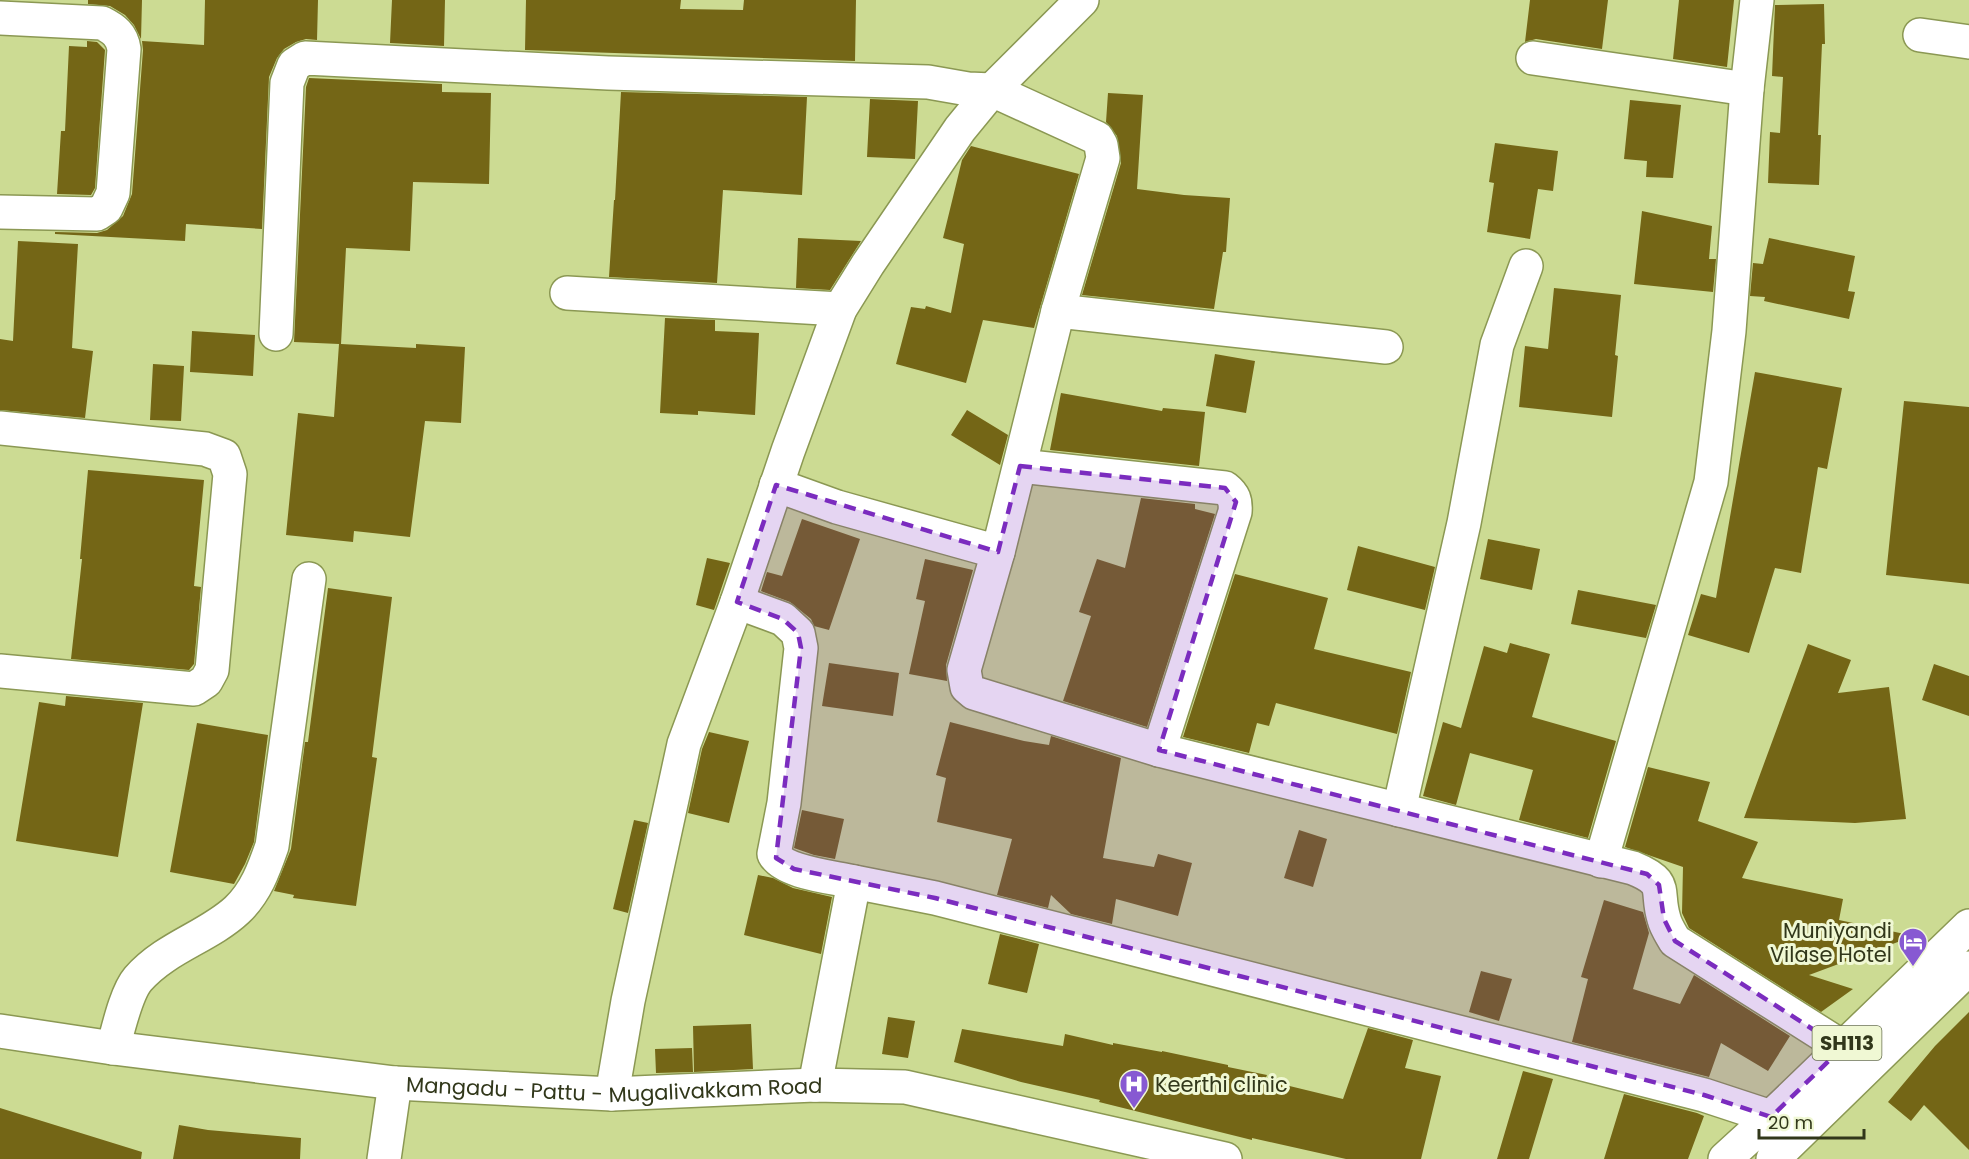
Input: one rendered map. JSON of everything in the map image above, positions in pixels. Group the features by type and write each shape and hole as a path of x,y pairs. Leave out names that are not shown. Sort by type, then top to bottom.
{"street":[{"path":"612,1094 628,1001 684,744 737,602 776,485 840,309 960,129 992,90 1082,0"},
{"path":"1601,861 1711,482 1729,331 1747,88 1757,0"},
{"path":"0,18 102,23 113,28 122,39 124,49 113,193 106,208 97,214 0,212"},
{"path":"1920,35 1969,42"},
{"path":"276,334 287,83 294,65 305,58 609,73 928,82 968,89 992,90 1097,138 1101,145 1103,158 1058,311 998,552 964,670 967,687 974,693 1159,750 1633,868 1647,874 1659,885 1664,919 1675,941 1842,1048 1871,1064"},
{"path":"1533,58 1747,88"},
{"path":"1399,810 1464,523 1497,345 1526,266"},
{"path":"567,293 840,309"},
{"path":"1058,311 1386,347"},
{"path":"0,428 205,449 224,456 230,474 212,670 206,681 194,689 0,670"},
{"path":"1020,466 1225,488 1233,494 1236,502 1235,512 1159,750"},
{"path":"776,485 837,507 998,552"},
{"path":"113,1048 124,1010 137,981 160,958 236,911 262,876 272,846 309,579"},
{"path":"737,602 783,619 798,633 801,648 784,803 774,854 782,864 794,869 935,898 1016,918 1704,1095 1772,1117"},
{"path":"815,1085 854,882"},
{"name":"SH113","path":"1725,1159 1772,1117 1969,926"},
{"name":"SH113","path":"1773,1159 1969,969"},
{"name":"Mangadu - Pattu - Mugalivakkam Road","path":"0,1031 113,1048 395,1083 612,1094 815,1085 905,1087 1225,1159"},
{"path":"384,1159 395,1083"}],"highlighted area":[{"path":"1020,466 1225,488 1236,502 1159,750 1647,874 1659,885 1664,919 1675,941 1842,1048 1771,1117 1704,1095 935,898 794,869 776,858 801,648 798,633 783,619 737,602 776,485 998,552"}],"building":[{"path":"88,0 142,0 141,39 134,25 125,15 110,6 88,4"},
{"path":"205,0 318,0 317,40 306,39 284,49 277,58 269,77 262,229 186,224 185,241 55,234 55,232 97,233 107,230 123,216 132,194 142,41 204,45"},
{"path":"392,0 445,0 444,46 390,43"},
{"path":"526,0 681,0 680,9 743,10 744,0 856,0 855,61 525,50"},
{"path":"1530,0 1608,0 1602,49 1536,39 1525,42"},
{"path":"1679,0 1734,0 1727,67 1673,59"},
{"path":"1824,4 1825,44 1822,44 1818,135 1821,135 1819,185 1768,183 1770,132 1780,133 1783,77 1772,76 1775,5"},
{"path":"87,41 97,42 105,50 95,188 91,195 57,194 61,131 65,131 69,46 87,47"},
{"path":"309,78 442,84 442,92 491,93 489,184 413,182 410,251 346,248 341,344 416,348 416,344 465,347 461,423 425,421 410,537 354,531 353,542 286,535 298,413 334,417 339,344 294,342 306,87"},
{"path":"621,92 807,97 802,195 723,190 717,283 609,277"},
{"path":"1108,93 1143,95 1137,189 1230,198 1226,252 1223,252 1214,309 1082,295 1121,163 1117,136 1106,122"},
{"path":"870,99 918,101 915,159 867,157"},
{"path":"1630,100 1681,105 1673,178 1646,177 1647,161 1624,159"},
{"path":"1495,143 1558,151 1553,191 1538,189 1530,239 1487,232 1494,183 1489,182"},
{"path":"971,146 1079,174 1034,328 983,320 966,383 896,364 911,307 925,309 926,306 951,313 964,244 943,238 962,160"},
{"path":"1642,211 1712,226 1709,259 1716,259 1713,292 1634,284"},
{"path":"798,238 861,241 830,290 796,288"},
{"path":"1769,238 1855,256 1848,291 1855,292 1849,319 1764,301 1765,297 1750,296 1753,263 1763,264"},
{"path":"18,241 78,244 72,348 93,351 85,418 0,410 0,339 13,341"},
{"path":"1554,288 1621,295 1612,417 1519,407 1525,346 1548,349"},
{"path":"665,318 715,320 715,331 759,333 755,415 698,411 698,415 660,413"},
{"path":"192,331 255,335 253,376 190,372"},
{"path":"1215,354 1255,361 1246,413 1206,406"},
{"path":"153,364 184,366 181,421 150,420"},
{"path":"1755,372 1842,388 1827,469 1818,467 1801,573 1775,568 1749,653 1688,635 1701,594 1716,598"},
{"path":"1061,393 1162,411 1163,408 1205,412 1199,466 1050,450"},
{"path":"1904,401 1969,407 1969,584 1886,575"},
{"path":"967,410 1008,435 1000,465 951,435"},
{"path":"88,470 204,480 194,586 201,587 194,664 189,670 71,659 82,559 80,559"},
{"path":"1141,498 1195,504 1195,509 1215,514 1147,727 1063,701 1091,616 1079,612 1097,559 1125,568"},
{"path":"802,519 860,539 829,630 814,626 811,619 790,602 761,591 767,572 782,576"},
{"path":"1488,539 1540,549 1532,590 1480,579"},
{"path":"1358,546 1435,567 1425,610 1347,590"},
{"path":"707,558 730,563 714,610 696,605"},
{"path":"925,559 973,570 946,665 947,681 909,674 925,601 916,599"},
{"path":"1235,574 1328,598 1314,649 1411,672 1397,734 1276,703 1269,726 1257,723 1249,753 1183,737"},
{"path":"328,588 392,597 372,757 377,758 356,906 293,898 294,895 274,891 291,849 305,742 308,742"},
{"path":"1578,590 1656,605 1646,638 1571,624"},
{"path":"1510,643 1550,654 1532,717 1616,741 1588,838 1519,820 1533,770 1470,753 1456,805 1423,796 1443,722 1461,728 1484,646 1507,653"},
{"path":"1808,644 1851,660 1838,693 1889,687 1906,819 1855,823 1744,818"},
{"path":"829,663 899,673 893,716 822,706"},
{"path":"1934,664 1969,676 1969,716 1922,700"},
{"path":"66,696 143,703 118,857 16,841 39,702 65,706"},
{"path":"950,722 1049,745 1051,736 1121,758 1103,858 1154,867 1158,854 1192,863 1178,916 1116,899 1112,924 1071,914 1051,895 1048,908 997,895 1012,839 937,822 946,778 936,775"},
{"path":"197,723 268,735 254,842 234,884 170,872"},
{"path":"709,732 749,741 729,823 688,813 702,749"},
{"path":"1648,767 1710,782 1698,821 1758,842 1742,878 1843,899 1839,920 1914,936 1809,975 1853,989 1821,1012 1689,928 1682,913 1683,867 1625,847"},
{"path":"802,810 844,819 835,859 794,848"},
{"path":"634,820 648,823 628,913 613,909"},
{"path":"1299,830 1327,839 1313,887 1284,878"},
{"path":"758,875 773,878 793,888 832,897 821,954 744,935"},
{"path":"1604,900 1643,912 1649,933 1633,989 1680,1004 1694,975 1790,1036 1768,1071 1721,1043 1709,1077 1572,1042 1588,979 1581,977"},
{"path":"1000,934 1039,944 1027,993 988,984"},
{"path":"1481,971 1512,979 1499,1021 1469,1012"},
{"path":"1969,1012 1969,1150 1924,1105 1911,1121 1888,1102 1935,1046"},
{"path":"888,1017 915,1021 908,1058 882,1054"},
{"path":"751,1024 753,1069 694,1072 693,1026"},
{"path":"1368,1028 1413,1040 1405,1068 1441,1076 1421,1159 1346,1159 1252,1138 1252,1140 1021,1082 954,1062 962,1029 1063,1046 1065,1034 1113,1045 1113,1043 1162,1051 1228,1065 1228,1067 1267,1075 1265,1080 1343,1099"},
{"path":"692,1048 693,1072 656,1073 655,1049"},
{"path":"1523,1071 1553,1079 1529,1159 1497,1159"},
{"path":"1624,1094 1704,1116 1688,1159 1604,1159"},
{"path":"0,1108 142,1152 141,1159 0,1159"},
{"path":"179,1125 208,1130 301,1138 300,1159 173,1159"}],"place":[{"name":"Muniyandi Vilase Hotel","path":"1913,968"},
{"name":"Keerthi clinic","path":"1134,1110"}]}
